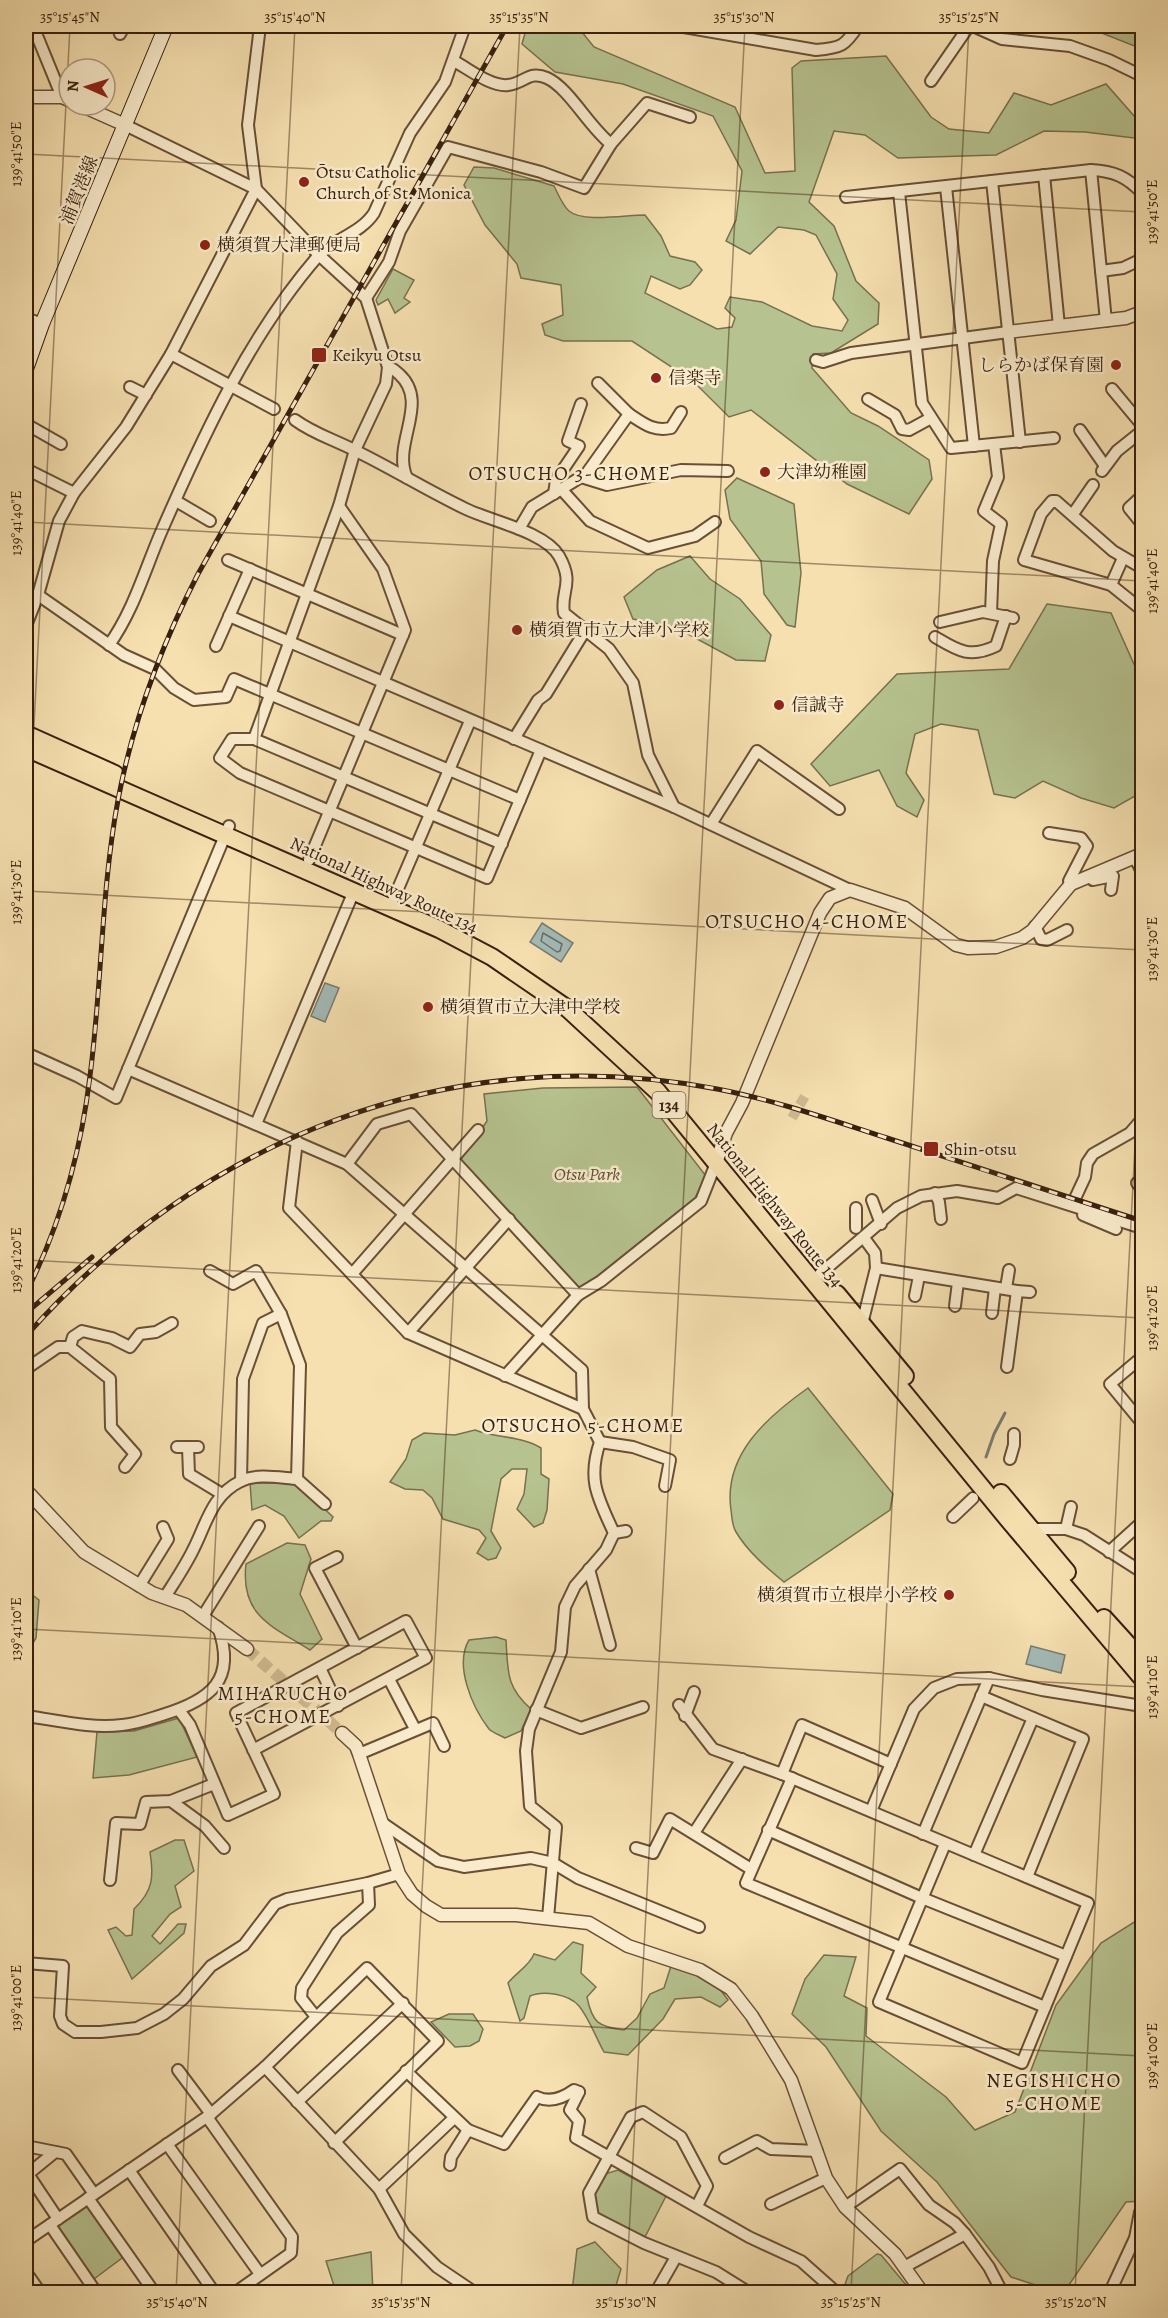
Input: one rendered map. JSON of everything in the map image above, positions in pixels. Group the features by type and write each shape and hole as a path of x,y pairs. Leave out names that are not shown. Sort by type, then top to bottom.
{"highway":[{"name":"National Highway Route 134","path":"26,734 354,891 439,929 492,957 568,1009 658,1092 717,1157 862,1323 1143,1660"},
{"name":"National Highway Route 134","path":"26,748 227,830 309,860 443,919 496,948 575,1001 666,1085 717,1157 1006,1517 1143,1678"}],"main road":[{"name":"浦賀港線","path":"26,369 42,324 166,26"}],"street":[{"path":"33,26 57,81"},
{"path":"118,26 120,34 124,26"},
{"path":"26,626 38,595 59,521 74,493 126,427 171,354 256,189 248,125 260,26"},
{"path":"109,645 124,624 176,501 231,387 290,288 327,247 367,224 410,133 445,82 465,26"},
{"path":"678,26 723,30 798,48 825,49 846,43 858,26"},
{"path":"931,81 971,26 1002,39 1070,46 1109,60 1143,76"},
{"path":"454,61 499,84 508,85 534,75 550,80 561,89 596,132 611,144"},
{"path":"26,97 57,99"},
{"path":"366,298 389,262 400,231 448,147 542,172 584,188 611,144 647,104 690,117"},
{"path":"106,117 256,189 320,255 366,298 388,367 386,384 355,450 339,506 291,643 254,739"},
{"path":"1091,170 1106,321"},
{"path":"846,197 1091,170 1109,171 1120,175 1143,193"},
{"path":"1044,176 1059,326"},
{"path":"992,181 1020,442"},
{"path":"946,187 974,446"},
{"path":"899,192 922,403 951,448 1054,438"},
{"path":"1101,271 1123,268 1143,259"},
{"path":"816,360 823,362 851,352 916,343 1106,321 1143,312"},
{"path":"26,318 42,324"},
{"path":"171,354 274,409"},
{"path":"388,367 407,381 411,389 412,408 403,460 408,478"},
{"path":"598,383 629,414 653,429 670,428 681,412"},
{"path":"129,387 146,395"},
{"path":"1112,389 1138,411 1143,425"},
{"path":"868,399 895,415 902,429 909,430 932,418"},
{"path":"582,404 568,441 579,446 556,480 558,492 590,521 648,548 695,536 715,522"},
{"path":"519,530 532,507 584,477 629,414"},
{"path":"295,420 324,438 355,450 465,509 548,544 560,557 568,577 568,589 563,605 564,613 609,649 633,683 648,755 674,807"},
{"path":"26,424 61,444"},
{"path":"1080,430 1104,468 1117,451 1143,431"},
{"path":"991,613 993,561 1001,524 984,511 998,477 994,444"},
{"path":"26,469 74,493"},
{"path":"584,477 607,485 681,470 728,471"},
{"path":"1072,513 1093,485"},
{"path":"1143,496 1129,508 1143,524"},
{"path":"176,501 210,521"},
{"path":"1143,568 1123,558 1056,501 1052,501 1041,514 1024,560 1111,585 1143,610"},
{"path":"309,860 405,630 383,569 339,506"},
{"path":"1111,585 1123,558"},
{"path":"228,560 404,635"},
{"path":"216,646 250,569"},
{"path":"38,595 124,655 154,669 174,688 194,700 226,697 234,679 448,772 520,800"},
{"path":"934,637 961,653 990,648 996,646 1010,617 983,612 940,622"},
{"path":"229,616 674,807 850,890 905,908 949,941 968,948 996,947 1022,938 1071,884 1139,856 1143,872"},
{"path":"514,739 538,700 546,694 586,629"},
{"path":"394,898 470,721"},
{"path":"502,844 254,739 232,739 220,758 240,773 415,850 487,878 502,844 541,750"},
{"path":"711,824 757,751 839,809"},
{"path":"26,1053 77,1076 116,1098 227,830"},
{"path":"1048,832 1082,838 1087,846 1069,881 1071,884"},
{"path":"1091,876 1094,880 1113,876 1111,890"},
{"path":"506,1376 578,1295 601,1281 689,1213 700,1201 820,913 830,898 850,890"},
{"path":"256,1124 354,891"},
{"path":"1035,926 1041,939 1047,940 1067,930"},
{"path":"128,1069 347,1164 582,1370 584,1409 600,1442 591,1473 601,1505 614,1533"},
{"path":"347,1164 373,1127 408,1113 578,1295"},
{"path":"1116,1229 1071,1210 1070,1205 1085,1177 1087,1163 1093,1154 1130,1133 1143,1119"},
{"path":"352,1274 478,1130"},
{"path":"297,1141 289,1208 408,1333 584,1409"},
{"path":"820,1274 897,1208 921,1196 935,1193 957,1191 998,1198 1016,1188 1143,1228"},
{"path":"935,1193 939,1202 941,1219"},
{"path":"872,1200 881,1224"},
{"path":"856,1208 856,1228"},
{"path":"408,1333 509,1219"},
{"path":"862,1323 876,1268 875,1253 864,1238"},
{"path":"876,1268 1030,1292"},
{"path":"210,1271 233,1284 256,1270 281,1314 300,1365 297,1479"},
{"path":"1007,1367 1006,1289 1009,1270"},
{"path":"915,1296 918,1276"},
{"path":"956,1306 958,1282"},
{"path":"992,1313 1006,1289"},
{"path":"241,1480 243,1379 262,1323 281,1314"},
{"path":"70,1347 73,1337 82,1330 112,1338 130,1347 140,1334 156,1332 172,1323"},
{"path":"26,1369 58,1347 70,1347 110,1379 111,1428 135,1454 125,1467"},
{"path":"1143,1357 1110,1384 1143,1423"},
{"path":"1010,1459 1014,1434"},
{"path":"600,1442 633,1447 670,1460 665,1486"},
{"path":"188,1447 189,1474 222,1494"},
{"path":"165,1597 194,1548 206,1516 222,1494 241,1480 251,1478 297,1479 325,1504"},
{"path":"26,1490 84,1552 139,1586 186,1605 247,1649"},
{"path":"953,1517 973,1498"},
{"path":"1066,1528 1071,1507"},
{"path":"1109,1552 1143,1522"},
{"path":"203,1616 259,1526"},
{"path":"139,1586 168,1539 163,1527"},
{"path":"1031,1528 1066,1528 1084,1535 1143,1572"},
{"path":"614,1533 626,1531"},
{"path":"548,1918 556,1827 530,1806 526,1751 536,1710 561,1653 565,1607 575,1586 606,1550 614,1533"},
{"path":"337,1557 315,1568 357,1648"},
{"path":"589,1569 610,1645"},
{"path":"179,1710 189,1725 228,1815 274,1794 253,1750 236,1713 406,1621 426,1658 253,1750"},
{"path":"26,1716 95,1725 122,1725 179,1710 207,1696 220,1680 225,1665 224,1645 218,1626"},
{"path":"320,1668 338,1706"},
{"path":"871,1811 914,1709 934,1688 957,1678 989,1678 1042,1690 1143,1706"},
{"path":"923,1834 989,1678"},
{"path":"389,1679 415,1730"},
{"path":"685,1716 694,1692"},
{"path":"981,1696 1083,1739 1027,1877"},
{"path":"678,1705 713,1749 787,1776 1088,1903 1022,2063 879,2002 945,1844"},
{"path":"536,1710 581,1728 643,1707"},
{"path":"974,1855 1033,1718"},
{"path":"359,1754 433,1723 444,1746"},
{"path":"891,1764 802,1725 768,1830 746,1883 1045,2007"},
{"path":"342,1733 356,1746 399,1874 412,1894 441,1915 516,1915 590,1923 628,1946 700,1970 731,1989 752,2016 791,2080 826,2178 845,2207 906,2266 922,2292"},
{"path":"694,1833 742,1759"},
{"path":"110,1880 116,1823 140,1824 146,1802 171,1801 214,1784"},
{"path":"171,1801 205,1826 224,1848"},
{"path":"636,1848 653,1852 670,1820 751,1869"},
{"path":"384,1824 438,1861 464,1866 531,1858 553,1863 578,1878 699,1927"},
{"path":"768,1830 922,1898 1066,1956"},
{"path":"26,1963 63,1966 60,2016 63,2024 75,2032 137,2028 164,2014 183,1999 211,1966 244,1945 275,1904 287,1899 368,1883 399,1874"},
{"path":"316,2017 301,1998 302,1988 337,1933 369,1905 368,1883"},
{"path":"26,2241 209,2115 265,2067 367,1968 438,2041 334,2143"},
{"path":"297,2102 403,2003"},
{"path":"265,2067 379,2189 409,2240 437,2267 474,2292"},
{"path":"178,2070 292,2237 291,2253 236,2292"},
{"path":"406,2071 468,2130 504,2144 537,2097 544,2100 563,2097 574,2090 579,2092 570,2110 579,2121 576,2138 749,2236 801,2260 836,2292"},
{"path":"697,2206 707,2186 681,2137 643,2112 631,2117 589,2193 593,2217 676,2257 716,2271 748,2292"},
{"path":"379,2189 454,2118"},
{"path":"450,2164 451,2157 468,2130"},
{"path":"724,2158 757,2141 771,2149 817,2151"},
{"path":"167,2144 260,2274"},
{"path":"26,2146 69,2157 91,2196 154,2292"},
{"path":"55,2152 28,2174 96,2292"},
{"path":"845,2207 900,2169 929,2205 955,2223 965,2234 989,2268 1002,2292"},
{"path":"129,2170 214,2292"},
{"path":"771,2204 826,2178"},
{"path":"1110,2292 1136,2238 1140,2212"},
{"path":"906,2266 965,2234"},
{"path":"656,2292 676,2257"},
{"path":"26,2272 40,2292"}],"green space":[{"path":"527,26 577,26 594,47 735,107 765,173 795,171 792,68 801,61 886,56 931,117 949,129 989,133 1014,93 1051,105 1106,84 1142,125 1142,139 1085,132 1044,131 996,155 898,158 865,135 834,131 809,202 834,226 856,281 879,303 878,324 831,353 813,354 812,368 851,413 878,426 929,460 932,479 909,514 847,484 751,410 729,417 693,381 632,341 563,341 545,335 542,324 563,315 561,285 521,278 517,264 485,225 464,185 474,167 494,168 554,186 565,206 576,215 605,218 645,215 661,236 670,256 695,262 702,270 690,285 680,289 651,276 645,293 717,329 732,327 735,318 725,308 730,297 762,302 812,326 842,331 848,320 833,299 837,274 816,235 804,230 778,227 750,254 726,241 736,220 742,171 713,116 623,84 555,72 522,44"},
{"path":"1084,26 1142,26 1142,49"},
{"path":"393,269 414,280 404,298 410,302 395,313 388,299 378,305 376,300"},
{"path":"737,478 794,504 801,573 795,627 787,625 764,594 761,561 730,519 725,490"},
{"path":"690,556 710,579 740,599 771,635 765,661 736,660 675,627 633,619 624,597 657,570"},
{"path":"1047,604 1111,613 1142,682 1142,792 1114,808 1081,798 1043,781 1015,798 994,794 978,730 941,724 915,734 906,773 924,800 917,817 897,806 879,770 830,786 811,764 897,674 1009,669"},
{"name":"Otsu Park","path":"637,1087 706,1176 695,1198 576,1293 460,1161 487,1121 484,1094 543,1088"},
{"path":"808,1388 893,1494 890,1510 784,1582 752,1553 736,1532 732,1518 730,1490 741,1455 751,1439 778,1412"},
{"path":"475,1430 526,1441 541,1448 541,1474 549,1479 547,1510 543,1523 534,1527 517,1509 524,1494 527,1469 512,1469 501,1479 491,1531 501,1548 496,1558 488,1560 477,1553 486,1538 479,1530 443,1519 432,1498 423,1490 405,1489 390,1482 406,1459 412,1440 424,1433 455,1435"},
{"path":"250,1483 297,1483 333,1517 331,1521 321,1521 299,1538 284,1516 265,1505 252,1510"},
{"path":"287,1543 305,1545 311,1559 300,1594 322,1639 310,1650 271,1626 254,1608 248,1596 245,1582 246,1564"},
{"path":"26,1590 39,1600 36,1638 26,1655"},
{"path":"496,1637 506,1640 510,1678 517,1693 531,1709 521,1731 505,1738 491,1730 483,1720 471,1698 464,1673 463,1661 469,1640"},
{"path":"179,1718 197,1757 129,1775 93,1778 97,1732 134,1731"},
{"path":"175,1840 184,1840 194,1871 175,1886 181,1907 170,1914 152,1936 160,1944 178,1924 186,1924 184,1933 132,1979 108,1930 116,1927 126,1936 132,1935 134,1909 145,1896 151,1883 150,1852"},
{"path":"1142,1917 1142,2201 1126,2202 1064,2292 1057,2292 1011,2277 937,2182 881,2131 826,2047 792,2014 805,1979 824,1955 856,1957 844,1996 867,2008 866,2036 946,2097 975,2130 1015,2112 1056,2005 1101,1943"},
{"path":"573,1942 583,1945 581,1973 596,1987 587,1997 591,2013 598,2022 608,2027 624,2030 637,2018 650,1994 664,1988 671,1966 713,1980 728,2000 720,2007 701,1997 675,1999 663,2019 628,2055 604,2052 583,2011 575,2002 563,1996 542,1993 530,1996 524,2018 520,2021 508,1983 534,1954 555,1960"},
{"path":"449,2014 473,2014 483,2029 479,2041 470,2046 455,2047 431,2022"},
{"path":"618,2170 666,2196 645,2237 598,2215 594,2195 605,2174"},
{"path":"89,2202 126,2255 94,2279 57,2225"},
{"path":"595,2242 621,2269 614,2292 572,2292 577,2249"},
{"path":"371,2252 373,2292 336,2292 326,2261"},
{"path":"877,2254 881,2255 912,2292 849,2292 844,2287 848,2276"}],"water":[{"path":"542,923 573,943 561,962 530,942"},
{"path":"325,983 339,988 325,1022 311,1016"},
{"path":"1031,1646 1065,1655 1061,1673 1026,1664"}],"waterway":[{"path":"986,1457 1005,1413"}],"tunnel":[{"path":"792,1118 805,1096"},
{"path":"247,1649 342,1733"}],"railway":[{"path":"26,1293 59,1215 81,1132 94,1042 112,834 132,741 160,656 198,574 507,26"},
{"path":"26,1336 95,1266 171,1206 252,1157 338,1119 428,1093 522,1079 618,1077 717,1089 739,1094 824,1117 1142,1221"},
{"path":"26,1313 92,1257"}],"place":[{"name":"Ōtsu Catholic Church of St. Monica","path":"304,182"},
{"name":"横須賀大津郵便局","path":"205,245"},
{"name":"Keikyu Otsu","path":"319,355"},
{"name":"しらかば保育園","path":"1116,365"},
{"name":"信楽寺","path":"656,378"},
{"name":"大津幼稚園","path":"765,472"},
{"name":"横須賀市立大津小学校","path":"517,630"},
{"name":"信誠寺","path":"779,705"},
{"name":"横須賀市立大津中学校","path":"428,1007"},
{"name":"Shin-otsu","path":"931,1149"},
{"name":"横須賀市立根岸小学校","path":"949,1595"}],"district":[{"name":"OTSUCHO 3-CHOME","path":"570,473"},
{"name":"OTSUCHO 4-CHOME","path":"807,921"},
{"name":"OTSUCHO 5-CHOME","path":"583,1425"},
{"name":"MIHARUCHO 5-CHOME","path":"283,1704"},
{"name":"NEGISHICHO 5-CHOME","path":"1054,2092"}]}
